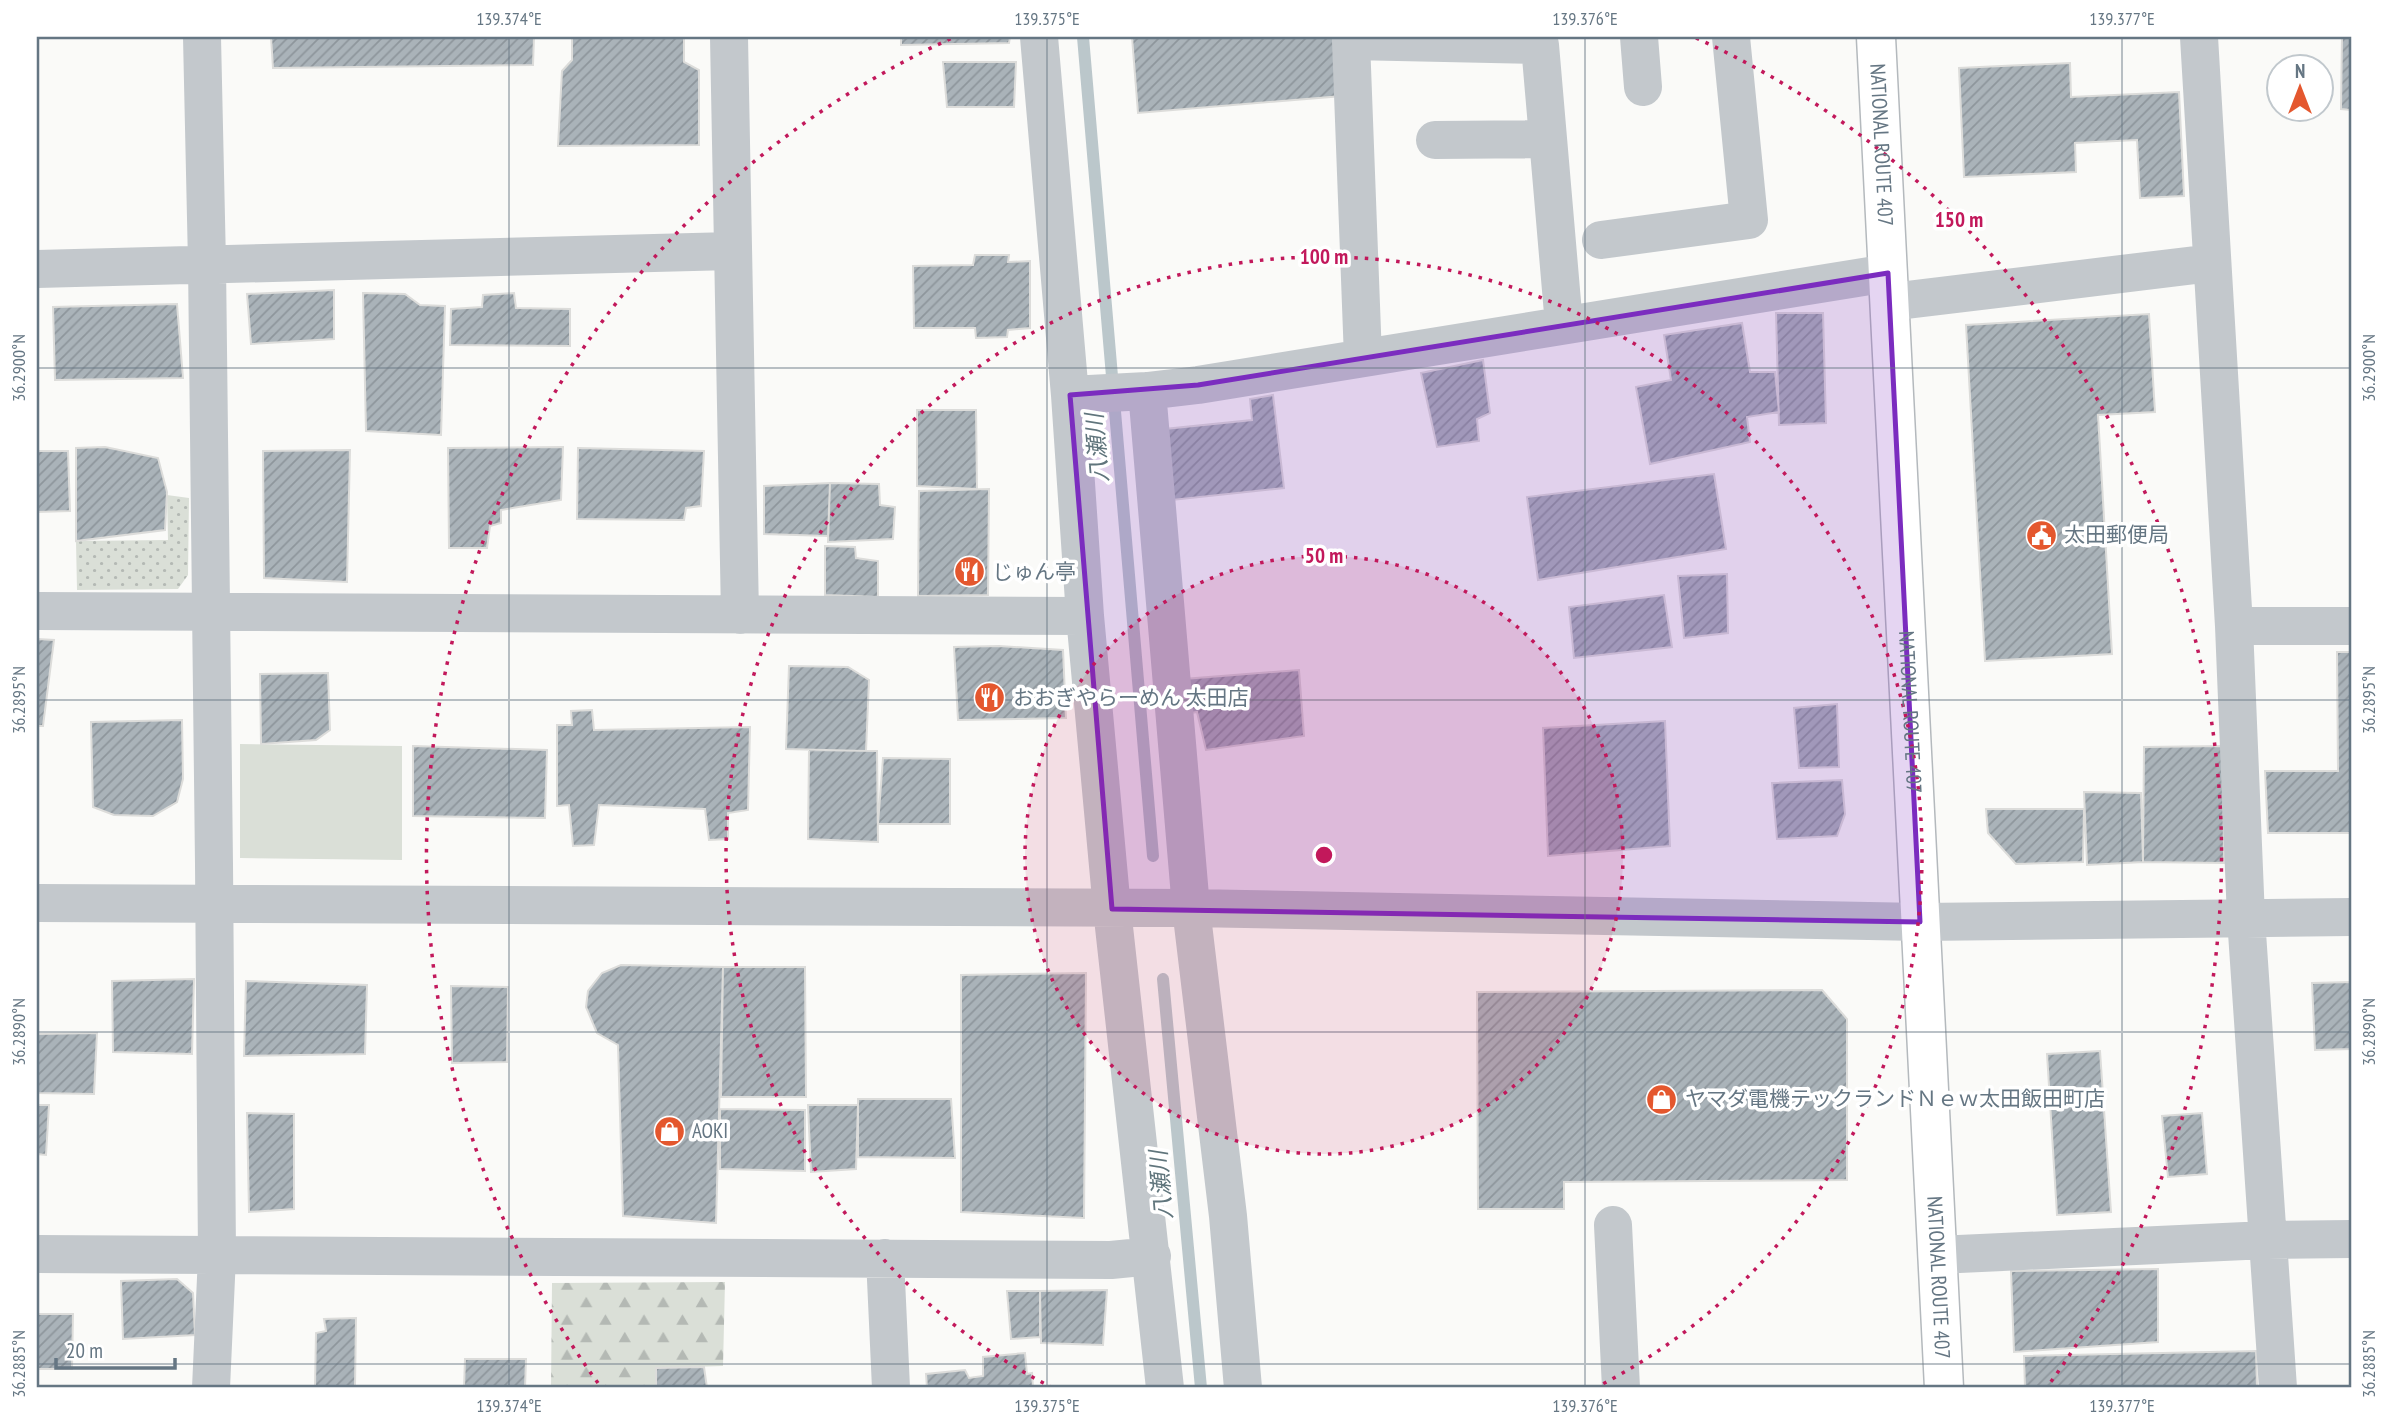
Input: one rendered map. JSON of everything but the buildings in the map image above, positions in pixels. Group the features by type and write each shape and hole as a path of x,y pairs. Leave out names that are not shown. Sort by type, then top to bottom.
{"highway":[{"name":"NATIONAL ROUTE 407","path":"1877,37 1944,1388"}],"street":[{"path":"202,37 212,612 217,1256 211,1388"},
{"path":"729,37 740,615"},
{"path":"1039,37 1078,394 1085,616 1112,909 1165,1388"},
{"path":"1639,37 1643,87"},
{"path":"1601,240 1749,220 1731,37"},
{"path":"2199,37 2234,626 2246,918 2278,1388"},
{"path":"1363,358 1351,39 1540,41 1564,325"},
{"path":"1435,140 1548,139"},
{"path":"37,269 732,251"},
{"path":"1078,394 1198,385 1564,325 1889,287 2212,263"},
{"path":"1144,391 1191,908 1228,1216 1243,1388"},
{"path":"37,611 1085,616"},
{"path":"2234,626 2351,626"},
{"path":"37,902 1191,908 1920,922 2351,917"},
{"path":"1613,1225 1621,1388"},
{"path":"1937,1255 2267,1240 2351,1239"},
{"path":"37,1254 1111,1259 1152,1256"},
{"path":"885,1258 891,1388"}],"highlighted area":[{"path":"1888,273 1920,922 1112,909 1070,395 1198,385"}],"green space":[{"path":"167,495 189,498 188,575 178,589 77,590 76,541 168,540"},
{"path":"240,744 402,746 402,860 240,858"},
{"path":"725,1282 723,1366 657,1368 656,1388 551,1388 552,1283"}],"waterway":[{"name":"八瀬川","path":"1083,37 1153,856"},
{"name":"八瀬川","path":"1163,979 1201,1388"}],"place":[{"name":"太田郵便局","path":"2041,535"},
{"name":"じゅん亭","path":"969,572"},
{"name":"おおぎやらーめん 太田店","path":"990,698"},
{"name":"ヤマダ電機テックランドＮｅｗ太田飯田町店","path":"1662,1099"},
{"name":"AOKI","path":"669,1131"}]}
